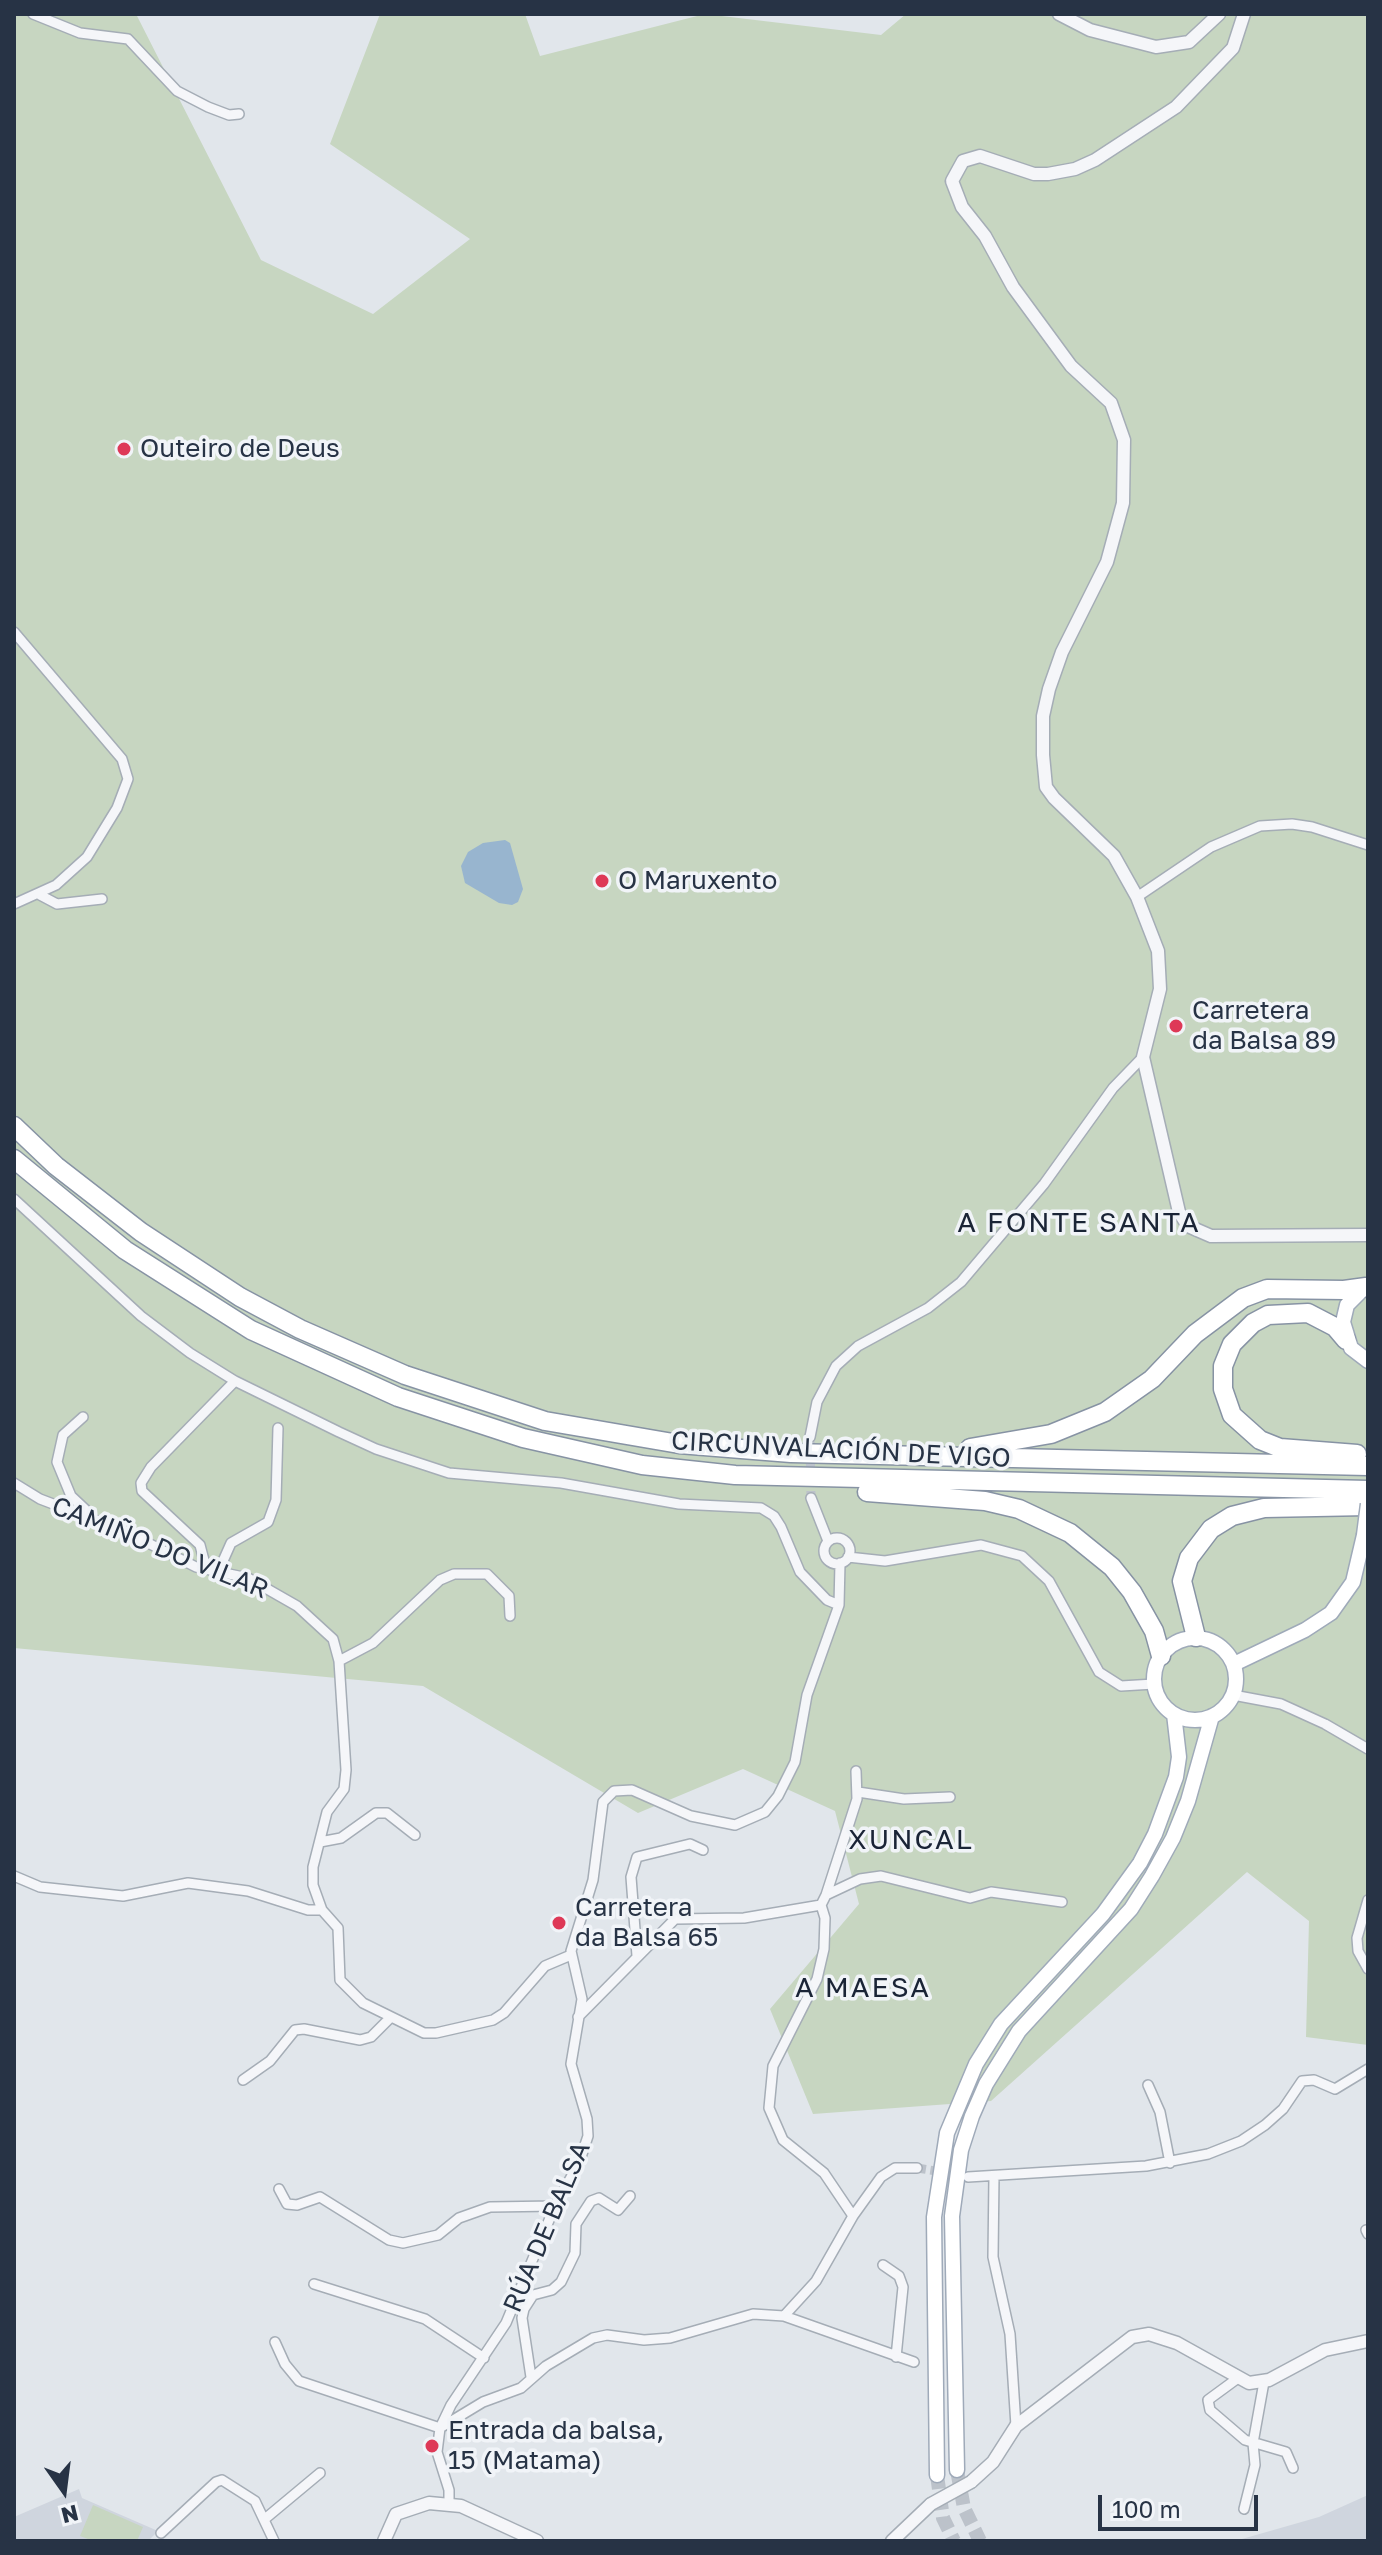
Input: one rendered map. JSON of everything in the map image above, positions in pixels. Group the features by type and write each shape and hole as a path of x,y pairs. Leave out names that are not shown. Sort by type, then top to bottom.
{"highway":[{"name":"CIRCUNVALACIÓN DE VIGO","path":"14,1126 56,1166 141,1232 240,1297 300,1329 405,1375 545,1421 614,1435 728,1449 937,1457 1368,1466"},
{"name":"CIRCUNVALACIÓN DE VIGO","path":"14,1159 82,1218 166,1278 251,1330 328,1368 420,1406 523,1438 642,1465 735,1475 1368,1490"},
{"path":"937,1457 963,1448 1051,1434 1105,1412 1152,1379 1195,1334 1243,1298 1267,1289 1344,1290 1367,1286"},
{"path":"1346,1340 1335,1327 1308,1313 1268,1315 1253,1323 1232,1344 1223,1366 1223,1389 1232,1415 1260,1440 1280,1448 1368,1454"},
{"path":"735,1475 758,1484 783,1487 985,1501 1047,1520 1094,1550 1112,1567 1141,1606 1161,1656"},
{"path":"1196,1637 1182,1581 1189,1558 1211,1529 1232,1516 1275,1506 1368,1505"}],"main road":[{"path":"1367,1286 1352,1298 1344,1314 1346,1340 1357,1355 1368,1361"},
{"path":"1234,1664 1305,1630 1331,1613 1353,1582 1368,1505"},
{"path":"957,2470 952,2216 961,2150 972,2116 986,2084 1019,2031 1131,1909 1152,1876 1188,1801 1212,1716 1233,1695 1234,1664 1219,1645 1196,1637 1170,1646 1161,1656 1154,1684 1159,1699 1174,1714 1193,1719 1212,1716"},
{"path":"937,2475 934,2217 947,2133 976,2064 1001,2024 1103,1914 1140,1863 1161,1821 1176,1777 1179,1757 1174,1714"}],"street":[{"path":"33,14 80,33 128,39 177,91 229,115 239,114"},
{"path":"1059,14 1090,30 1156,47 1189,42 1219,14"},
{"path":"1244,14 1233,48 1176,107 1095,160 1075,169 1034,174 980,156 963,161 952,181 962,207 985,236 1013,287 1071,366 1101,391 1119,418 1126,469 1123,503 1107,562 1062,652 1049,689 1043,716 1043,755 1046,787 1114,856 1137,897 1160,965 1160,989 1143,1057 1175,1199 1188,1226 1203,1234 1221,1237 1368,1235"},
{"path":"14,632 122,759 128,779 117,808 87,857 72,873 40,895 14,904"},
{"path":"1137,897 1211,847 1260,826 1302,825 1368,845"},
{"path":"40,895 57,904 102,899"},
{"path":"810,1437 817,1402 836,1366 858,1346 928,1308 961,1282 1044,1184 1113,1088 1143,1057"},
{"path":"14,1199 141,1316 235,1381 376,1449 449,1473 547,1481 679,1504 761,1508 774,1516 781,1527 800,1572 827,1600 839,1605"},
{"path":"206,1568 200,1545 165,1509 142,1491 141,1483 151,1467 235,1381"},
{"path":"83,1417 63,1435 57,1462 71,1496 87,1511 85,1519"},
{"path":"219,1570 231,1543 268,1522 276,1500 278,1428"},
{"name":"CAMIÑO DO VILAR","path":"14,1483 85,1519 124,1531 196,1567 248,1578 297,1606 333,1639 339,1661 346,1770 344,1789 327,1812 313,1867 313,1885 322,1910 338,1928 340,1980 363,2003 390,2018 430,2033 493,2020 513,2004 545,1966 571,1955"},
{"path":"811,1498 828,1541 825,1556 831,1563 844,1560 885,1561 981,1545 1022,1556 1049,1581 1099,1672 1121,1686 1154,1684"},
{"path":"571,1955 593,1880 600,1811 609,1795 621,1789 644,1794 691,1816 723,1824 755,1819 772,1805 795,1762 807,1695 839,1605 844,1560 850,1548 845,1541 836,1538 828,1541"},
{"path":"339,1661 373,1643 440,1580 454,1574 487,1574 509,1596 510,1616"},
{"path":"1233,1695 1281,1704 1368,1749"},
{"path":"853,2216 824,2173 783,2140 769,2108 773,2066 817,1979 824,1949 823,1900 858,1792 856,1771"},
{"path":"858,1792 904,1799 950,1797"},
{"path":"320,1842 341,1838 376,1813 387,1813 415,1835"},
{"path":"637,1956 631,1877 637,1857 690,1844 703,1850"},
{"path":"14,1876 40,1887 112,1895 141,1894 188,1883 248,1891 308,1910 322,1910"},
{"path":"578,2017 675,1919 744,1918 823,1900 860,1879 881,1876 970,1898 991,1892 1062,1902"},
{"path":"1368,1900 1357,1938 1360,1957 1368,1969"},
{"name":"RÚA DE BALSA","path":"440,2428 517,2299 555,2206 579,2163 588,2136 587,2119 571,2064 581,1991 571,1955"},
{"path":"243,2080 270,2061 295,2030 360,2040 371,2037 390,2018"},
{"path":"968,2177 1170,2163 1241,2141 1283,2109 1302,2081 1314,2080 1335,2089 1368,2069"},
{"path":"1148,2085 1160,2112 1170,2163"},
{"path":"784,2316 816,2281 853,2216 887,2172 917,2168"},
{"path":"994,2176 993,2257 1010,2334 1016,2426"},
{"path":"279,2189 287,2204 297,2205 320,2197 360,2218 389,2240 403,2243 438,2235 459,2218 490,2207 555,2206"},
{"path":"517,2299 552,2290 561,2282 575,2253 576,2224 591,2201 599,2198 618,2210 630,2196"},
{"path":"883,2265 899,2276 903,2287 896,2357"},
{"path":"314,2284 425,2319 484,2358"},
{"path":"531,2377 522,2318 524,2309 538,2292"},
{"path":"275,2342 285,2364 299,2381 440,2428 483,2402 521,2388 531,2377 600,2336 644,2340 670,2338 738,2316 766,2313 784,2316 914,2362"},
{"path":"892,2541 931,2504 971,2482 993,2462 1016,2426 1117,2346 1137,2335 1159,2336 1185,2346 1249,2383 1264,2382 1315,2354 1368,2341"},
{"path":"1238,2378 1208,2400 1210,2410 1253,2443 1286,2452 1293,2468"},
{"path":"1244,2509 1255,2465 1253,2443 1264,2382"},
{"path":"440,2428 437,2452 449,2490 449,2503"},
{"path":"266,2518 320,2473"},
{"path":"161,2533 216,2482 222,2480 255,2501 266,2518 274,2541"},
{"path":"384,2541 392,2518 422,2503 449,2503 537,2541"}],"shaded area":[{"path":"79,2489 82,2498 158,2531 148,2541 14,2541 14,2517"},
{"path":"1368,2495 1368,2541 1235,2541 1319,2517"}],"green space":[{"path":"14,14 136,14 261,260 373,314 470,239 330,144 380,14 525,14 540,56 705,14 881,35 906,14 1368,14 1368,2045 1306,2037 1309,1921 1247,1872 991,2101 813,2114 770,2009 859,1904 835,1811 743,1769 638,1813 423,1686 14,1648"},
{"path":"93,2505 143,2527 137,2541 93,2541 80,2536"}],"water":[{"path":"505,840 510,843 523,889 518,902 512,905 499,903 465,883 461,866 468,852 483,843"}],"tunnel":[{"path":"810,1437 811,1498"},
{"path":"917,2168 961,2175"},
{"path":"957,2470 964,2508 980,2541"},
{"path":"937,2475 943,2518 954,2541"}],"place":[{"name":"Outeiro de Deus","path":"124,449"},
{"name":"O Maruxento","path":"602,881"},
{"name":"Carretera da Balsa 89","path":"1176,1026"},
{"name":"Carretera da Balsa 65","path":"559,1923"},
{"name":"Entrada da balsa, 15 (Matama)","path":"432,2446"}],"district":[{"name":"A FONTE SANTA","path":"1079,1223"},
{"name":"XUNCAL","path":"911,1840"},
{"name":"A MAESA","path":"863,1988"}]}
